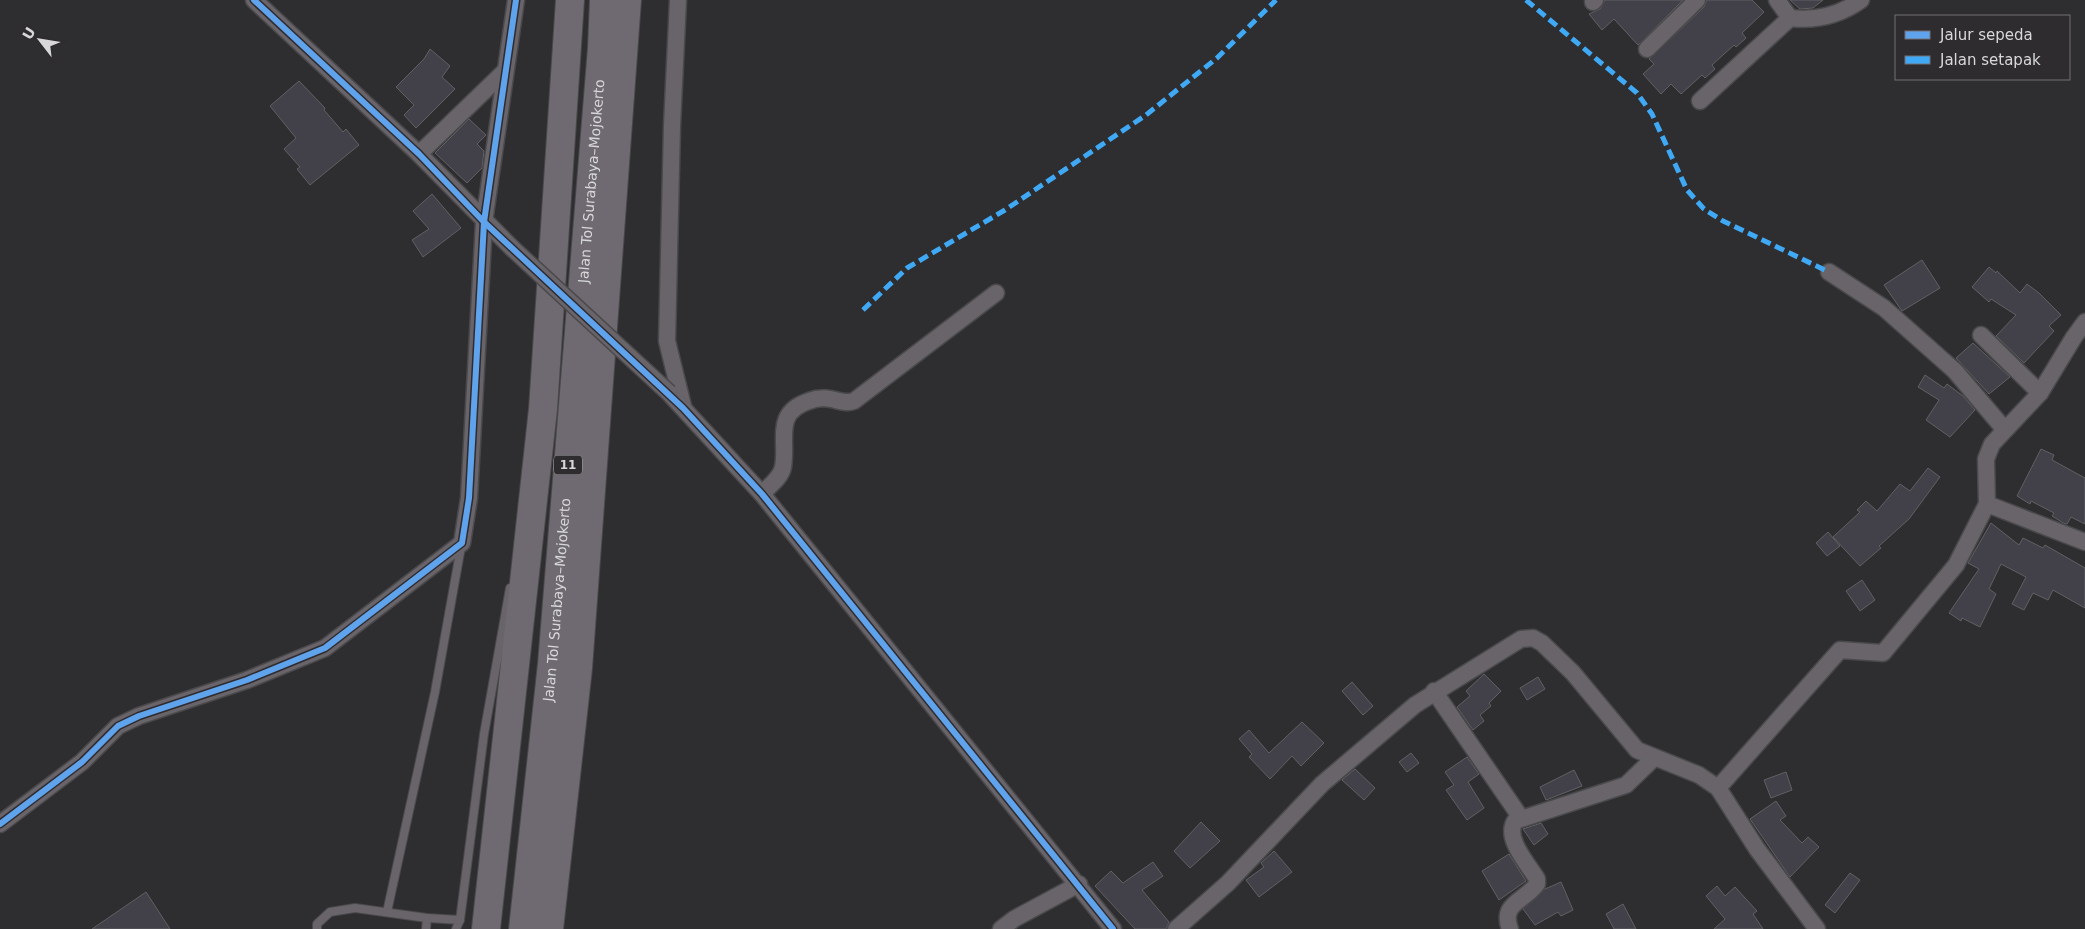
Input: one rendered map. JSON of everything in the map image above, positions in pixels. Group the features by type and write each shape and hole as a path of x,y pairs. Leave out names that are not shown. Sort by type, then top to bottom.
{"highway":[{"path":"486,929 542,409 570,0"},
{"name":"Jalan Tol Surabaya–Mojokerto","path":"523,929 553,654 602,48 604,0"},
{"name":"Jalan Tol Surabaya–Mojokerto","path":"549,929 578,668 628,0"}],"street":[{"path":"254,0 419,154 484,222 683,408 762,494 1114,929"},
{"path":"678,0 672,126 667,341 683,408"},
{"path":"1647,48 1698,0"},
{"path":"1777,0 1790,18"},
{"path":"1700,102 1790,18 1809,18 1836,14 1861,0"},
{"path":"0,824 82,762 118,726 139,716 247,680 325,648 462,543 469,498 484,222 515,1"},
{"path":"419,154 505,71"},
{"path":"1829,272 1884,308 1955,371 2005,430"},
{"path":"762,494 780,476 783,466 783,431 787,417 797,406 825,396 847,404 854,401 996,293"},
{"path":"1718,788 1840,650 1883,653 1956,565 1987,504 1986,459 1992,444 2040,393 2085,322"},
{"path":"1981,335 2040,393"},
{"path":"1987,504 2085,542"},
{"path":"1176,929 1228,883 1322,784 1415,704 1522,639 1533,638 1542,643 1573,673 1608,714 1625,738 1637,750 1699,775 1718,788 1757,849 1817,929"},
{"path":"1434,692 1521,818"},
{"path":"1510,929 1507,916 1510,908 1537,884 1537,879 1511,831 1515,821 1626,785 1654,758"},
{"path":"1001,929 1014,919 1079,884"}],"lane":[{"path":"521,527 542,409"},
{"path":"387,912 435,692 462,543"},
{"path":"456,929 460,920 484,734 512,576"},
{"path":"316,929 317,924 330,912 355,908 427,918 460,920"},
{"path":"426,929 427,918"}],"building":[{"path":"1605,0 1683,0 1638,45 1614,19 1602,30 1589,14 1600,9"},
{"path":"1707,0 1752,0 1764,12 1742,33 1746,38 1736,47 1734,45 1712,65 1715,69 1705,78 1702,75 1681,94 1671,84 1661,94 1643,74 1654,64 1649,59 1704,7"},
{"path":"1790,0 1823,0 1813,8 1800,9"},
{"path":"430,49 450,66 442,77 455,89 416,128 404,115 414,105 396,87 424,59"},
{"path":"299,81 325,108 324,110 343,132 346,129 359,145 310,185 297,169 300,167 284,149 296,138 270,106"},
{"path":"469,119 486,135 477,144 484,151 482,168 467,183 435,153"},
{"path":"432,194 461,228 423,257 412,240 429,229 413,211"},
{"path":"1922,260 1940,288 1902,311 1884,285"},
{"path":"1989,267 1996,273 1997,271 2020,293 2027,284 2061,315 2049,326 2054,331 2024,363 1996,336 2016,315 1991,299 1989,302 1972,287"},
{"path":"1973,343 2010,377 1989,394 1956,358"},
{"path":"1925,375 1944,388 1947,384 1963,396 1975,410 1950,437 1926,420 1939,400 1918,387"},
{"path":"2041,449 2054,455 2052,460 2085,478 2085,524 2071,517 2067,524 2065,524 2052,516 2054,513 2031,501 2030,504 2017,496"},
{"path":"1928,468 1940,477 1909,519 1879,546 1881,548 1860,566 1833,537 1860,512 1857,510 1866,501 1877,511 1900,484 1910,491"},
{"path":"1991,523 2019,545 2023,538 2043,548 2045,545 2085,568 2085,608 2053,590 2048,600 2033,593 2024,610 2012,604 2026,577 2001,564 1989,589 1996,594 1980,627 1962,618 1961,621 1949,613 1979,569 1968,563"},
{"path":"1828,532 1840,546 1827,556 1816,543"},
{"path":"1862,580 1875,600 1860,611 1846,591"},
{"path":"1484,674 1501,691 1489,703 1491,706 1480,715 1484,721 1473,730 1457,707 1470,696 1466,691"},
{"path":"1538,677 1545,689 1527,700 1520,688"},
{"path":"1352,682 1373,706 1363,715 1342,691"},
{"path":"1302,722 1324,743 1301,766 1292,756 1270,779 1249,757 1252,754 1239,739 1249,730 1269,753"},
{"path":"1411,753 1419,763 1407,772 1399,762"},
{"path":"1467,757 1479,774 1468,782 1484,808 1467,820 1446,790 1454,785 1445,772"},
{"path":"1355,769 1375,788 1364,800 1342,780"},
{"path":"1574,770 1582,786 1546,800 1540,787"},
{"path":"1786,772 1792,790 1771,798 1764,780"},
{"path":"1776,801 1786,816 1780,820 1802,843 1808,837 1819,847 1790,877 1750,819"},
{"path":"1201,822 1220,841 1190,868 1174,851"},
{"path":"1541,823 1548,834 1534,845 1523,829"},
{"path":"1274,851 1292,872 1259,897 1246,880 1264,867 1261,863"},
{"path":"1509,854 1526,881 1499,900 1482,871"},
{"path":"1153,862 1163,876 1142,890 1169,922 1166,929 1135,929 1095,886 1111,871 1123,883"},
{"path":"1850,873 1860,880 1835,913 1825,905"},
{"path":"1561,882 1573,910 1561,916 1558,912 1535,925 1523,909 1545,889"},
{"path":"1717,886 1725,896 1735,887 1757,911 1753,914 1763,929 1714,929 1725,919 1706,896"},
{"path":"146,892 170,929 92,929"},
{"path":"1623,904 1636,929 1614,929 1606,914"}],"marked path":[{"path":"863,310 907,268 1005,210 1146,115 1217,58 1276,0"},
{"path":"1526,0 1637,93 1652,114 1687,190 1704,209 1723,221 1829,272"}],"cycle path":[{"path":"254,0 419,154 484,222 683,408 762,494 1113,929"},
{"path":"0,824 82,762 118,726 139,716 247,680 325,648 462,543 469,498 484,222 516,0"}]}
